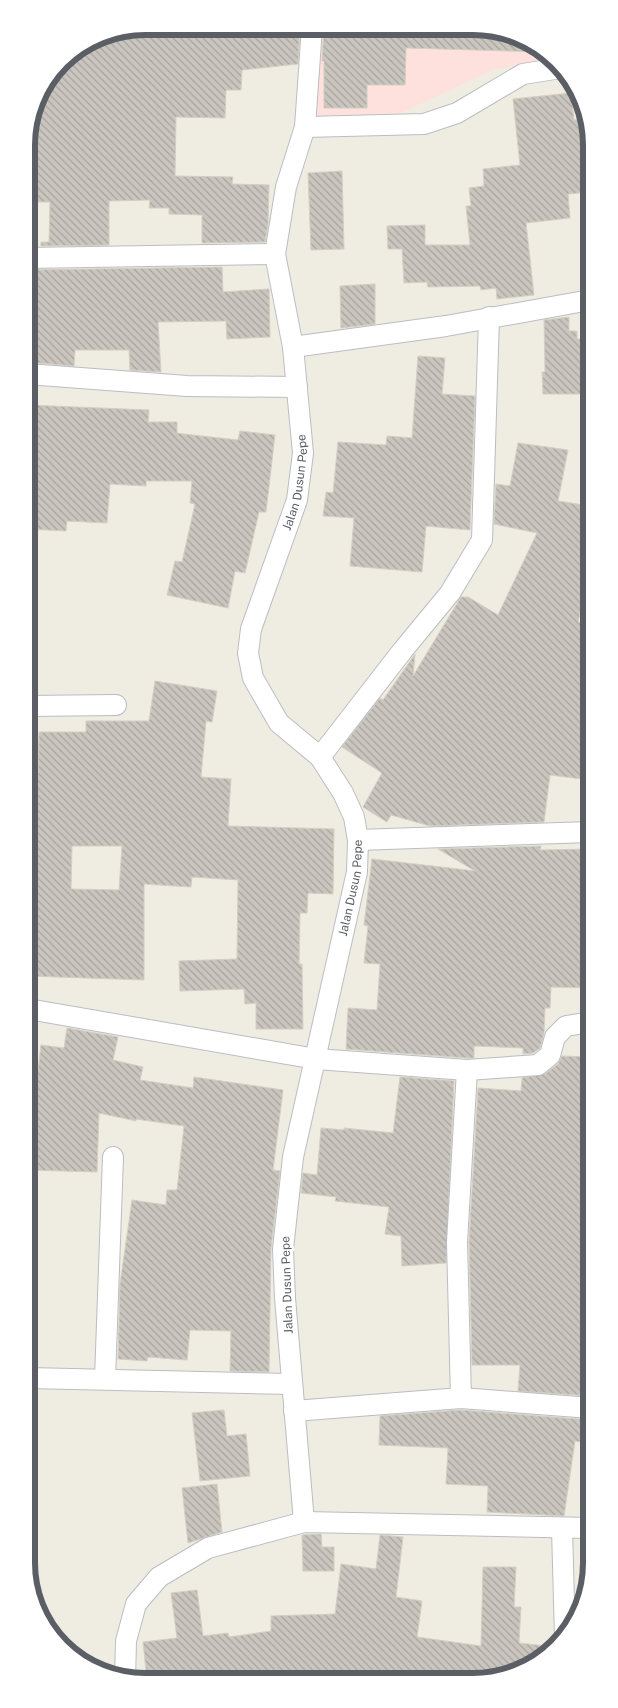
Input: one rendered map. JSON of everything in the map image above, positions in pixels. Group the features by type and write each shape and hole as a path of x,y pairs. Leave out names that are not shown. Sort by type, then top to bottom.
{"street":[{"name":"Jalan Dusun Pepe","path":"304,1522 292,1384 284,1249 293,1157 357,872 358,840 354,817 343,793 320,757 279,723 253,678 248,653 251,629 297,500 303,453 293,347 275,254 286,187 305,127 311,35"},
{"path":"305,127 424,124 457,113 523,74 553,69"},
{"path":"35,258 275,254"},
{"path":"293,347 446,326 583,301"},
{"path":"320,757 450,593 482,540 489,318"},
{"path":"35,375 187,386 297,387"},
{"path":"35,706 116,705"},
{"path":"358,840 583,832"},
{"path":"35,1010 316,1059 467,1070 538,1065 550,1055 555,1037 566,1026 583,1023"},
{"path":"461,1398 457,1242 467,1070"},
{"path":"105,1379 113,1158"},
{"path":"35,1378 292,1384"},
{"path":"294,1411 461,1398 583,1407"},
{"path":"125,1671 126,1641 136,1604 159,1577 208,1548 304,1522 583,1528"},
{"path":"562,1528 565,1624"}],"shaded area":[{"path":"306,35 488,36 522,46 542,60 493,70 401,113 303,116"}],"building":[{"path":"145,35 300,35 298,64 242,70 241,90 226,90 225,118 176,117 175,176 233,177 232,184 269,185 268,224 265,242 202,243 202,215 169,214 169,208 149,208 150,200 109,201 109,245 41,246 41,242 49,242 50,202 35,202 35,153 37,153 37,128 46,96 67,67 96,46 123,37"},
{"path":"324,35 488,36 509,41 531,52 406,48 405,85 367,85 367,108 324,108 324,61 322,61"},
{"path":"570,93 574,120 580,120 582,130 583,193 568,194 570,218 526,223 534,295 497,299 496,288 481,290 480,286 428,287 427,282 404,283 402,249 388,249 387,226 425,225 425,245 470,245 466,206 471,206 469,188 484,186 483,169 520,165 513,99"},
{"path":"342,171 344,249 311,250 308,173"},
{"path":"222,267 223,292 269,289 270,337 227,339 226,321 158,322 161,372 130,370 129,350 75,350 74,366 35,363 35,270"},
{"path":"375,284 375,324 341,328 340,286"},
{"path":"569,317 569,331 577,331 577,339 583,339 583,394 543,394 542,372 545,372 544,320"},
{"path":"418,356 445,358 442,394 475,396 470,530 426,526 422,572 350,566 354,518 323,516 326,492 333,493 338,442 386,445 387,436 412,438"},
{"path":"35,405 149,410 148,422 177,422 177,433 184,434 238,440 240,431 275,435 266,512 259,512 245,573 235,571 228,608 167,595 175,561 182,562 195,504 190,503 192,481 146,481 146,486 110,484 107,523 67,521 66,531 35,529"},
{"path":"518,443 568,450 558,501 583,505 583,603 578,622 583,622 583,779 550,775 544,822 430,826 391,815 387,822 363,807 382,773 342,747 380,698 383,700 415,654 413,676 461,597 468,597 498,615 537,533 494,524 496,484 510,486"},
{"path":"155,681 217,691 212,722 206,721 201,777 231,779 228,826 334,829 333,894 308,893 307,913 300,913 299,964 302,964 303,1029 256,1029 256,1003 245,1004 244,989 180,991 179,961 237,959 238,880 192,877 191,887 144,884 144,980 35,976 35,774 38,774 39,732 86,732 86,721 149,721","holes":["72,846 122,846 119,890 71,889"]},
{"path":"541,846 540,850 583,849 583,988 551,987 550,1008 545,1008 544,1033 540,1048 533,1053 523,1054 523,1048 474,1046 474,1058 467,1058 346,1049 348,1008 377,1010 380,964 364,963 368,926 364,925 372,859 475,871 438,849"},
{"path":"67,1028 118,1037 113,1060 143,1067 140,1080 193,1088 194,1077 283,1090 273,1170 280,1171 271,1248 269,1372 230,1371 231,1331 190,1330 187,1360 148,1357 147,1361 118,1359 120,1284 132,1200 166,1205 167,1190 177,1190 184,1126 136,1119 136,1121 99,1113 97,1172 35,1170 35,1071 38,1071 41,1045 64,1048"},
{"path":"562,1056 583,1057 583,1395 518,1391 520,1365 472,1365 469,1242 478,1088 521,1091 522,1078 545,1074 558,1064"},
{"path":"400,1077 454,1081 446,1263 402,1266 401,1236 385,1234 389,1207 335,1201 336,1197 301,1193 303,1173 317,1175 321,1128 344,1130 344,1128 393,1133"},
{"path":"224,1410 227,1436 246,1434 250,1476 200,1481 192,1413"},
{"path":"461,1410 583,1419 583,1442 575,1441 564,1516 487,1512 488,1486 446,1484 448,1448 379,1445 380,1416"},
{"path":"217,1484 222,1532 188,1543 182,1488"},
{"path":"321,1534 322,1547 334,1547 334,1571 303,1571 302,1535"},
{"path":"380,1535 403,1537 396,1597 422,1601 417,1637 481,1646 483,1567 516,1567 514,1607 521,1607 519,1643 545,1646 515,1665 488,1672 276,1673 276,1670 253,1673 146,1673 143,1642 177,1638 171,1593 197,1590 203,1636 228,1633 229,1637 271,1631 271,1616 335,1614 341,1564 376,1569"}]}
